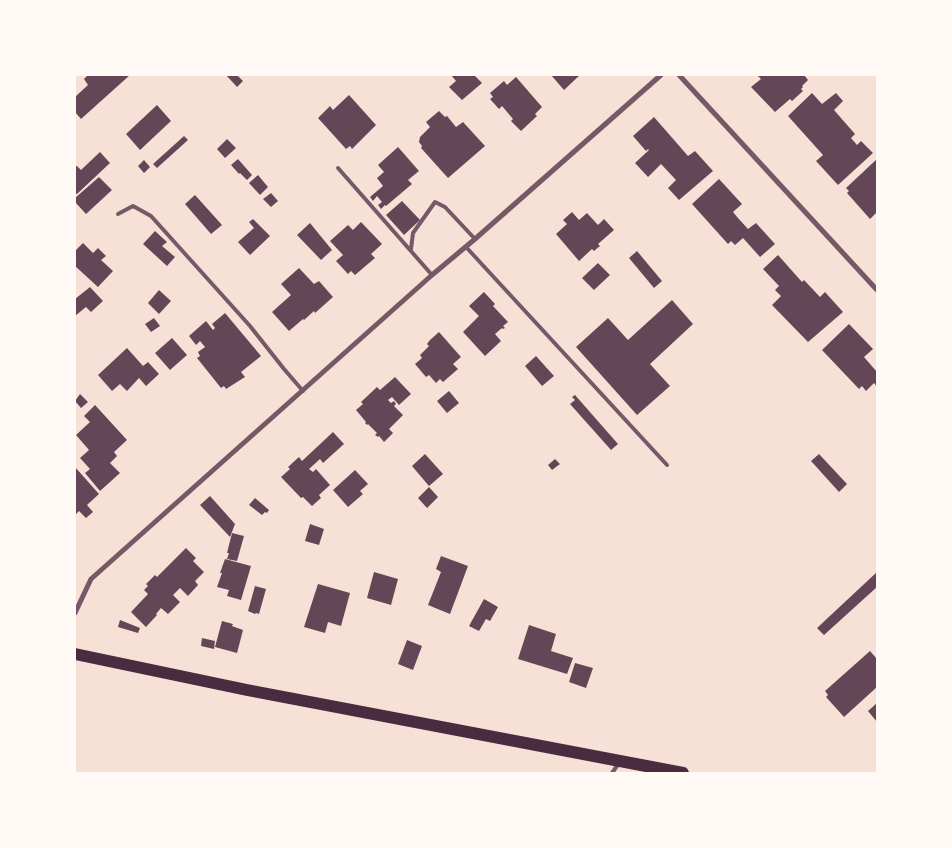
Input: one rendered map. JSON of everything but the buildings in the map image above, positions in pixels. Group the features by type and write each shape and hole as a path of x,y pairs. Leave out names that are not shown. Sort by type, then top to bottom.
{"main road":[{"path":"75,654 247,690 683,773"}],"street":[{"path":"75,612 91,579 432,275 661,75"},
{"path":"679,75 877,290"}],"lane":[{"path":"338,168 432,275"},
{"path":"411,249 413,233 434,202 445,207 475,239"},
{"path":"118,214 133,206 151,216 250,326 304,391"},
{"path":"466,247 667,465"},
{"path":"612,773 620,761"}]}
